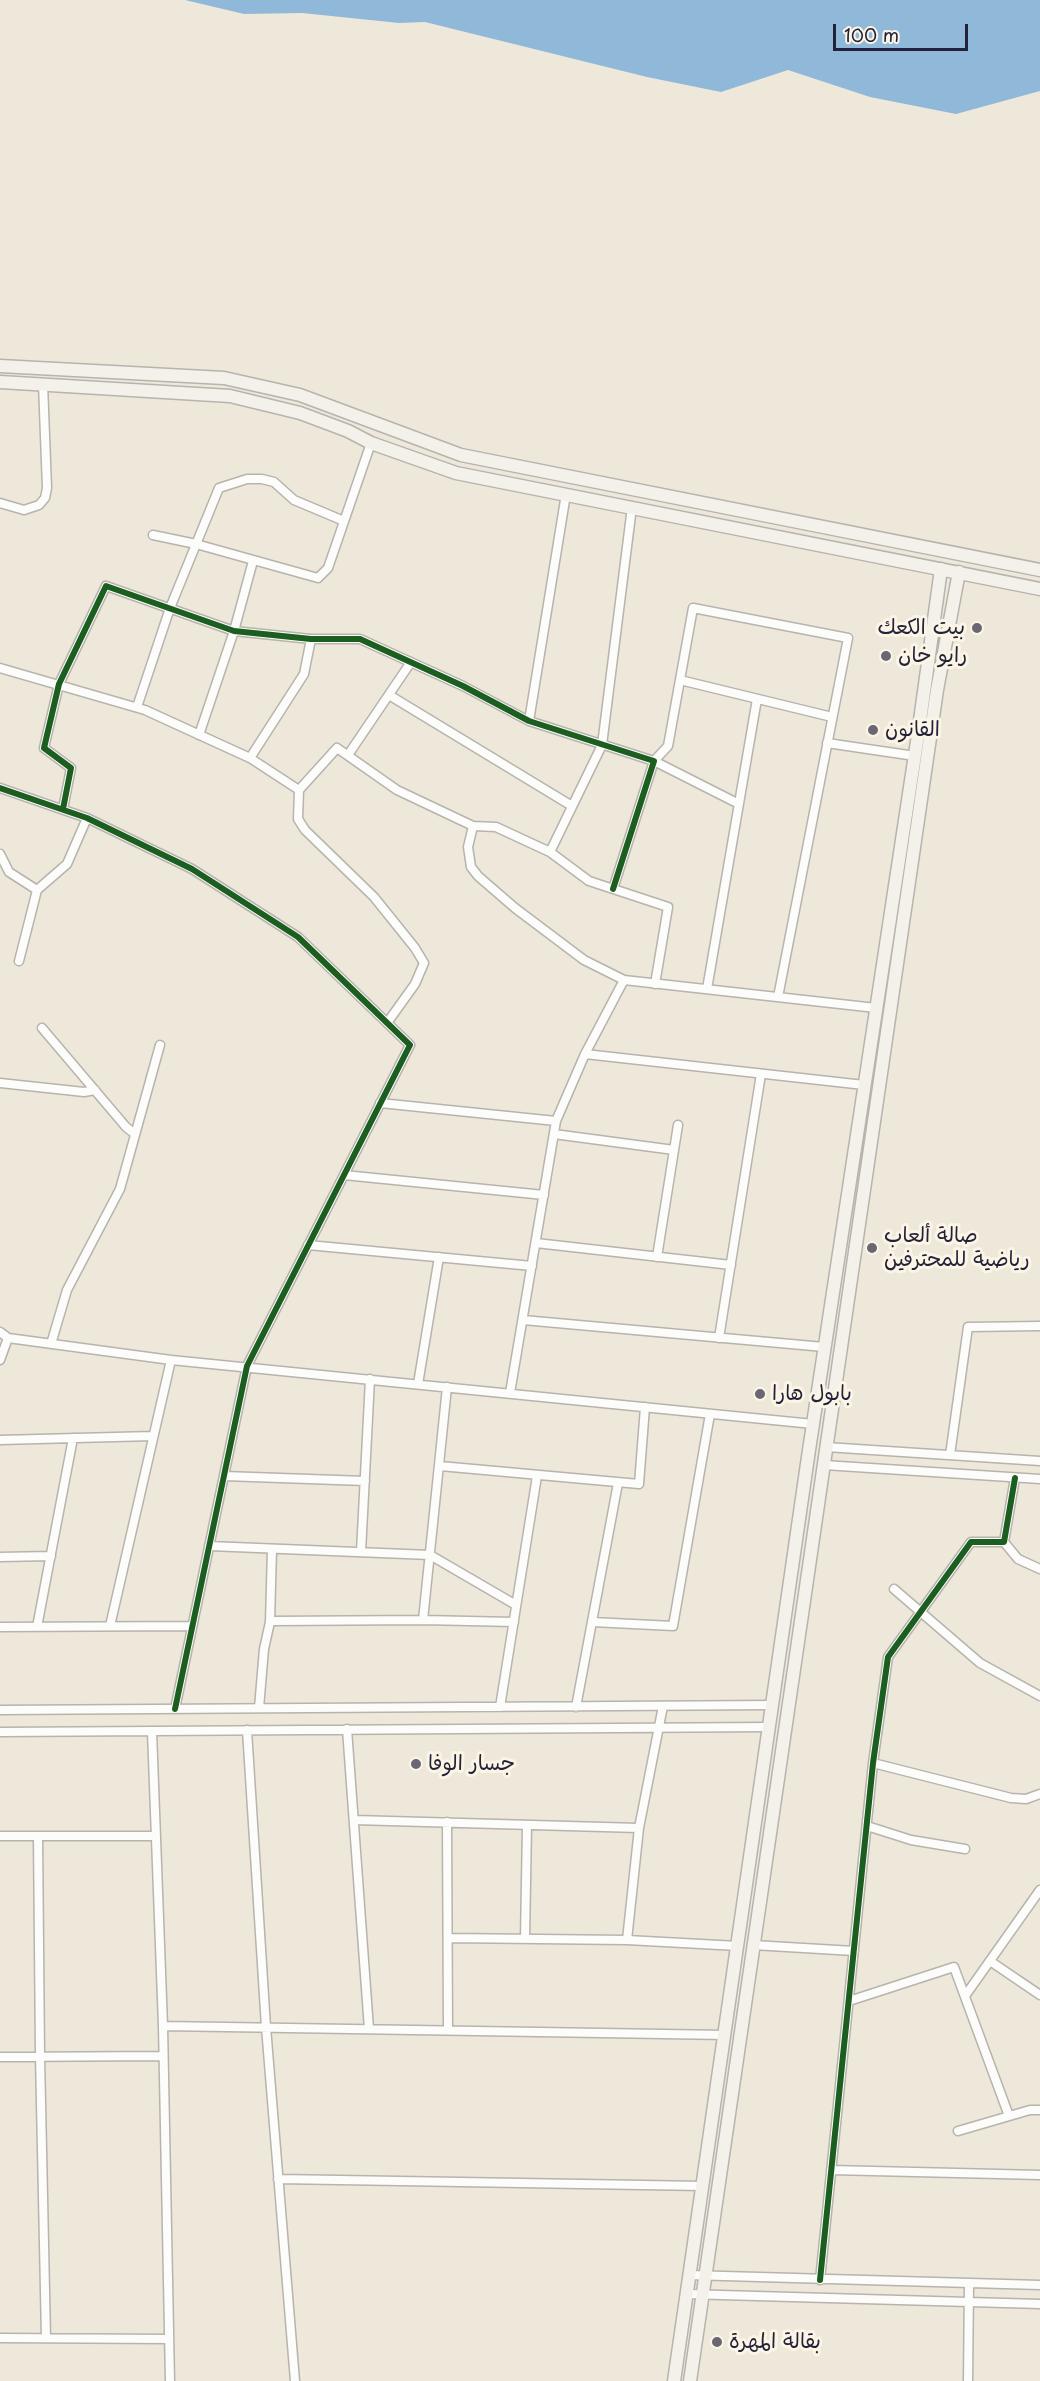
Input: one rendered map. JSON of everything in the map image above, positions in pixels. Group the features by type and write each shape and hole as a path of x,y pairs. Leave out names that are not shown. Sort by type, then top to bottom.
{"main road":[{"path":"0,366 224,378 300,395 461,455 1040,570"},
{"path":"0,382 230,396 300,413 348,431 371,443 456,473 1040,589"},
{"path":"674,2381 824,1347 915,756 941,569"},
{"path":"690,2381 937,690 959,572"}],"street":[{"path":"0,503 24,510 39,505 45,498 47,488 43,384"},
{"path":"153,535 196,544 318,578 327,568 371,443"},
{"path":"137,707 170,608 219,488 247,479 274,482 294,500 344,520"},
{"path":"529,721 566,494"},
{"path":"550,852 602,745 632,507"},
{"path":"200,735 234,631 253,561"},
{"path":"63,809 71,768 44,748 59,684 106,586 234,631 311,639 360,639 463,686 529,721 654,761 739,804"},
{"path":"613,889 654,761 669,746 693,608 848,638 778,997"},
{"path":"250,758 304,674 311,639"},
{"path":"348,755 411,662"},
{"path":"0,668 137,707 250,758 299,790"},
{"path":"680,680 832,717"},
{"path":"389,695 572,806"},
{"path":"707,989 757,699"},
{"path":"827,743 915,756"},
{"path":"387,1023 415,984 424,963 415,948 374,897 305,830 298,819 299,790 337,748 397,790 473,826 496,827 550,852 589,881 668,907 655,984"},
{"path":"0,788 87,818 192,869 298,937 410,1045 247,1366 175,1709"},
{"path":"19,961 37,890 67,864 87,818"},
{"path":"473,826 468,847 471,867 478,876 515,908 584,960 624,980 876,1008"},
{"path":"0,854 9,872 37,890"},
{"path":"510,1393 556,1121 585,1054 624,980"},
{"path":"42,1028 126,1127 135,1134"},
{"path":"51,1344 67,1290 120,1189 160,1045"},
{"path":"585,1054 864,1085"},
{"path":"719,1338 761,1074"},
{"path":"0,1083 84,1092 95,1090"},
{"path":"380,1103 556,1121"},
{"path":"657,1257 678,1125"},
{"path":"554,1134 674,1150"},
{"path":"344,1174 544,1195"},
{"path":"536,1243 731,1265"},
{"path":"308,1245 532,1266"},
{"path":"418,1384 439,1257"},
{"path":"523,1320 824,1347"},
{"path":"950,1455 968,1327 1040,1326"},
{"path":"0,1332 8,1338 171,1360 813,1424"},
{"path":"1,1357 8,1338"},
{"path":"111,1626 171,1360"},
{"path":"361,1552 370,1379"},
{"path":"423,1620 447,1386"},
{"path":"440,1466 639,1485 645,1407"},
{"path":"592,1622 673,1626 710,1414"},
{"path":"0,1440 153,1436"},
{"path":"37,1627 73,1438"},
{"path":"826,1448 1040,1461"},
{"path":"824,1466 1040,1479"},
{"path":"224,1476 364,1481"},
{"path":"500,1707 537,1476"},
{"path":"1015,1478 1004,1542 1018,1559 1040,1569"},
{"path":"576,1707 618,1483"},
{"path":"820,2280 873,1763 888,1657 971,1542 1004,1542"},
{"path":"209,1546 430,1555 516,1605"},
{"path":"259,1708 264,1649 270,1622 272,1549"},
{"path":"0,1557 51,1556"},
{"path":"894,1589 980,1663 1040,1696"},
{"path":"274,1621 514,1622"},
{"path":"0,1627 192,1626"},
{"path":"0,1710 772,1705"},
{"path":"627,1940 639,1828 663,1706"},
{"path":"0,1732 769,1727"},
{"path":"247,1730 266,2027 295,2381"},
{"path":"347,1730 369,2029"},
{"path":"152,1731 163,2026 170,2381"},
{"path":"873,1763 1011,1798 1026,1799 1040,1794 1040,1799"},
{"path":"354,1820 639,1828"},
{"path":"447,1822 448,2030"},
{"path":"525,1940 527,1825"},
{"path":"867,1826 911,1840 965,1849"},
{"path":"0,1836 156,1836"},
{"path":"38,1836 46,2338"},
{"path":"965,1996 1040,1890"},
{"path":"449,1938 627,1940 738,1946"},
{"path":"753,1946 854,1951"},
{"path":"990,1961 1040,1995"},
{"path":"849,2001 954,1967 1009,2116"},
{"path":"163,2026 726,2035"},
{"path":"0,2057 163,2056"},
{"path":"958,2131 1030,2110 1040,2110"},
{"path":"831,2170 1040,2175"},
{"path":"278,2179 703,2186"},
{"path":"689,2275 1040,2285"},
{"path":"968,2381 969,2284"},
{"path":"686,2294 969,2304 1040,2304"},
{"path":"0,2338 169,2339"}],"water":[{"path":"185,0 1040,0 1040,91 956,114 870,97 788,70 721,92 647,77 425,22 399,23 302,13 244,14"}],"cycle path":[{"path":"63,809 71,768 44,748 59,684 106,586 234,631 311,639 360,639 463,686 529,721 654,761 613,889"},
{"path":"0,788 87,818 192,869 298,937 410,1045 247,1366 175,1709"},
{"path":"820,2280 873,1763 888,1657 971,1542 1004,1542 1015,1478"}],"place":[{"name":"بيت الكعك","path":"977,628"},
{"name":"رايو خان","path":"886,656"},
{"name":"القانون","path":"873,730"},
{"name":"صالة ألعاب رياضية للمحترفين","path":"872,1248"},
{"name":"بابول هارا","path":"760,1394"},
{"name":"جسار الوفا","path":"416,1764"},
{"name":"بقالة المهرة","path":"717,2342"}]}
